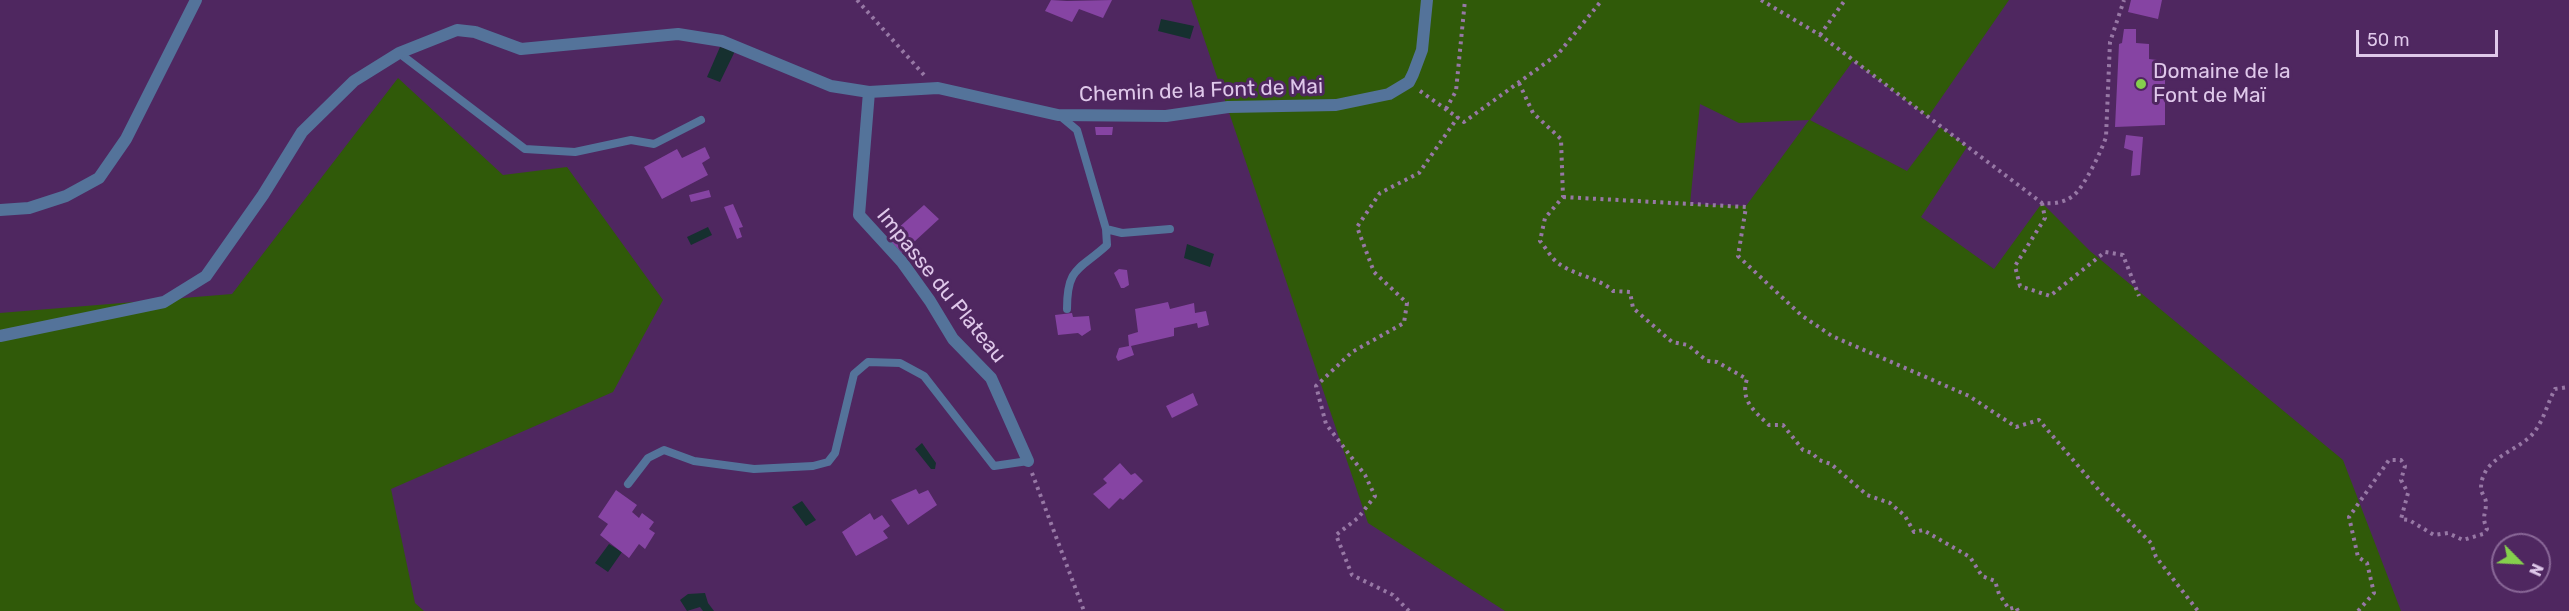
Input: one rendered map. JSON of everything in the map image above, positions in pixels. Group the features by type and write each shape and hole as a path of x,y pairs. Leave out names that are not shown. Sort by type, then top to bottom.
{"street":[{"path":"0,210 29,208 66,196 99,178 126,139 196,0"},
{"path":"1409,82 1422,50 1427,0"},
{"name":"Chemin de la Font de Mai","path":"0,336 164,302 206,276 263,195 302,132 354,81 399,53 457,30 475,32 521,48 678,34 722,41 831,86 869,92 938,88 1058,115 1166,116 1228,107 1336,105 1389,94 1409,82"},
{"name":"Impasse du Plateau","path":"869,92 859,215 902,262 930,301 953,339 991,378 1028,461"}],"lane":[{"path":"399,53 525,149 575,152 631,140 654,144 701,120"},
{"path":"1058,115 1077,130 1106,229 1107,245 1072,273 1067,293 1067,309"},
{"path":"1106,229 1122,233 1170,229"},
{"path":"628,484 648,458 664,450 694,461 754,469 813,466 828,462 835,453 854,374 868,362 900,363 924,376 994,466 1028,461"}],"path":[{"path":"857,0 912,64 938,88"},
{"path":"1446,109 1456,91 1465,0"},
{"path":"1409,82 1464,122 1558,54 1602,0"},
{"path":"1761,0 1820,35 2042,203 2058,203 2075,195 2102,151 2106,137 2110,42 2124,0"},
{"path":"1820,35 1845,0"},
{"path":"1519,83 1533,113 1561,139 1563,197 1545,218 1540,241 1558,263 1593,280 1603,282 1612,291 1630,292 1633,308 1672,342 1688,345 1707,361 1717,362 1747,379 1743,391 1749,405 1769,425 1783,425 1803,450 1831,464 1867,495 1890,503 1905,516 1914,532 1923,530 1970,557 1982,576 1995,582 1999,594 2009,609 2016,607 2018,611"},
{"path":"1409,611 1393,595 1352,575 1336,536 1358,518 1376,496 1365,475 1326,424 1316,387 1352,352 1404,323 1407,303 1374,272 1357,227 1380,193 1419,173 1458,117"},
{"path":"1563,197 1746,207 1738,256 1801,315 1833,336 1969,396 2016,427 2039,420 2103,495 2151,543 2156,557 2198,611"},
{"path":"2042,203 2045,218 2015,266 2020,286 2050,296 2105,252 2123,255 2139,296"},
{"path":"2358,611 2374,593 2367,563 2358,557 2349,517 2389,460 2401,460 2405,466 2401,480 2408,493 2401,519 2409,520 2434,536 2448,533 2463,540 2483,534 2487,529 2482,519 2486,502 2481,491 2486,471 2504,452 2526,442 2536,430 2555,389 2569,387"},
{"path":"1028,461 1084,611"}],"green space":[{"path":"1191,0 2009,0 1928,117 1853,61 1810,120 1907,171 1940,127 1967,147 1921,217 1994,269 2042,203 2090,251 2343,460 2401,611 1505,611 1368,523","holes":["1700,104 1739,123 1809,120 1746,206 1690,204"]},
{"path":"398,78 503,175 567,167 663,300 613,392 391,489 415,603 424,611 0,611 0,313 232,294"}],"shaded area":[{"path":"1161,19 1194,26 1190,39 1158,31"},
{"path":"720,47 735,51 720,82 707,77"},
{"path":"708,227 712,235 691,245 687,237"},
{"path":"1187,244 1214,254 1210,267 1184,258"},
{"path":"922,443 936,463 935,469 931,469 915,449"},
{"path":"802,501 816,520 806,526 792,507"},
{"path":"609,544 622,552 608,572 595,563"},
{"path":"705,593 714,611 703,611 700,607 687,611 680,600 688,594"}],"building":[{"path":"1051,0 1112,0 1103,18 1079,9 1072,22 1045,11"},
{"path":"2131,0 2162,0 2158,19 2128,12"},
{"name":"Domaine de la Font de Maï","path":"2124,29 2136,29 2136,43 2149,44 2149,59 2165,61 2165,125 2115,127 2119,44 2122,43"},
{"path":"1095,127 1113,127 1112,135 1096,135"},
{"path":"2126,135 2143,137 2140,175 2131,176 2133,151 2124,148"},
{"path":"705,147 710,158 702,163 708,175 662,199 644,167 677,149 682,158"},
{"path":"709,190 711,197 691,202 689,195"},
{"path":"733,204 743,227 739,228 742,237 737,239 724,207"},
{"path":"924,205 939,219 902,253 887,238"},
{"path":"1119,269 1127,270 1129,285 1124,288 1121,288 1114,273"},
{"path":"1168,302 1170,309 1194,303 1195,313 1206,311 1209,325 1198,328 1197,323 1174,328 1174,336 1131,346 1134,355 1118,361 1116,357 1119,348 1129,346 1128,335 1138,332 1135,309"},
{"path":"1072,313 1073,317 1089,316 1091,330 1082,336 1078,333 1058,335 1055,315"},
{"path":"1193,393 1198,405 1172,418 1166,406"},
{"path":"1120,463 1131,475 1135,473 1143,481 1123,500 1120,498 1109,509 1093,494 1107,483 1103,479"},
{"path":"916,489 919,494 928,490 937,505 908,525 891,500"},
{"path":"616,490 637,505 632,512 639,518 642,513 654,522 649,529 655,533 645,549 639,544 629,558 600,535 608,524 598,517"},
{"path":"870,513 874,520 882,515 890,526 883,531 888,538 856,556 842,532"}],"place":[{"name":"Domaine de la Font de Maï","path":"2141,84"}]}
